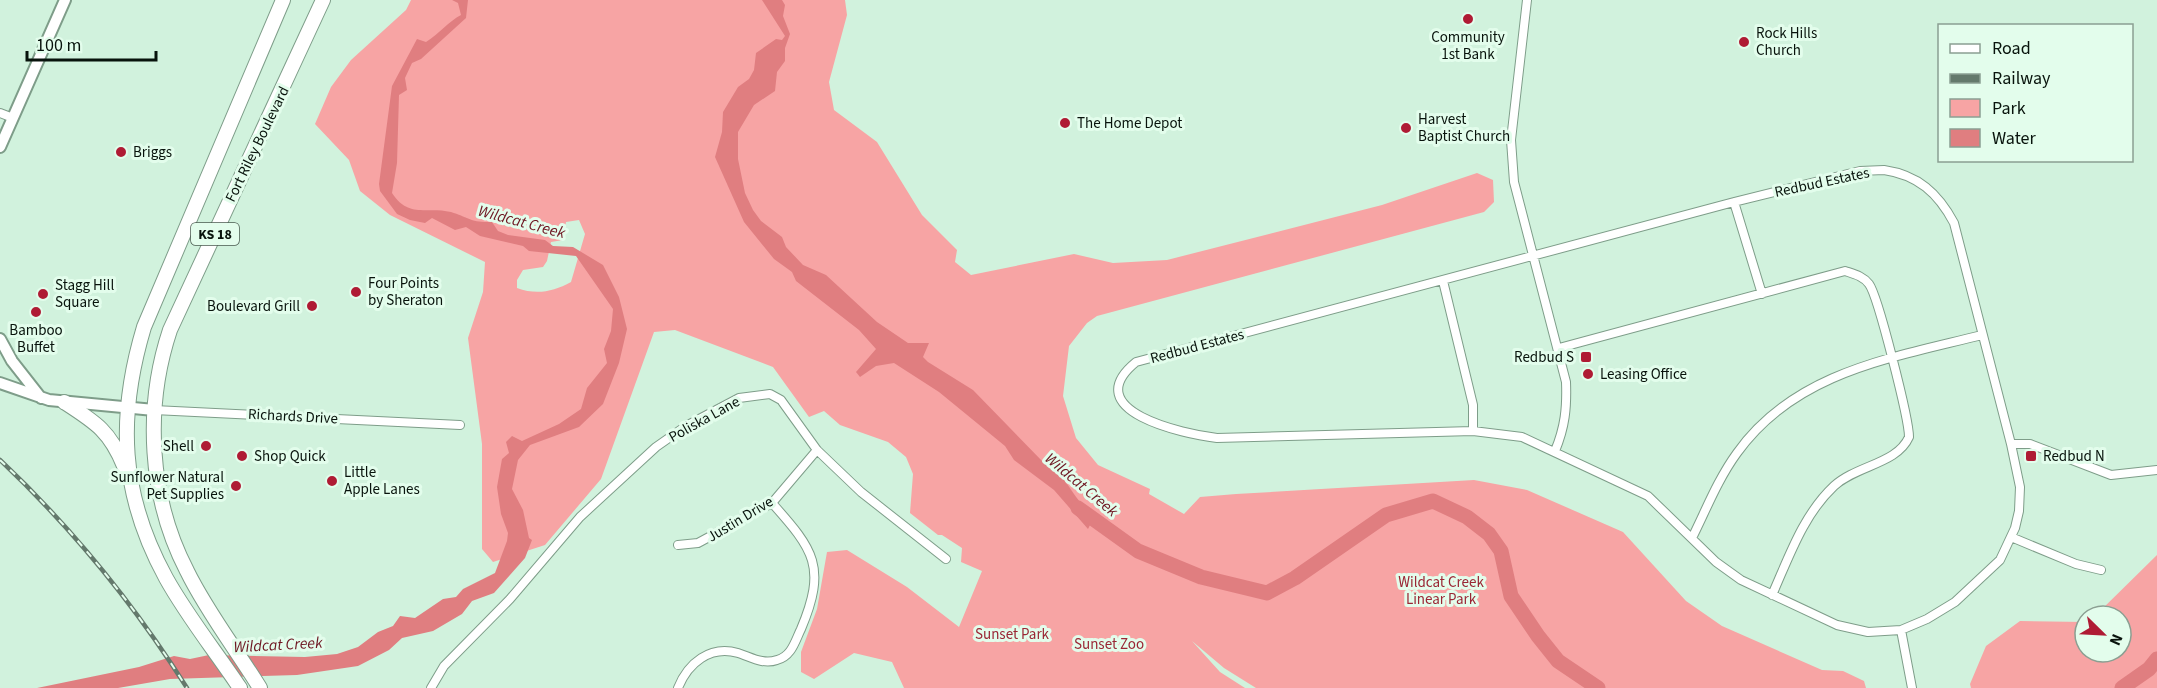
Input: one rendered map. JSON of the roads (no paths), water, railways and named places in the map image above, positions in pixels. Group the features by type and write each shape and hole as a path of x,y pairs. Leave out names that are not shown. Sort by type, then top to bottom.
{"highway":[{"name":"Fort Riley Boulevard","path":"240,688 167,580 155,556 139,516 130,483 125,443 126,407 133,364 144,327 283,0"},
{"name":"Fort Riley Boulevard","path":"260,688 187,572 164,512 155,462 154,410 160,361 170,330 323,0"},
{"path":"64,402 97,423 113,441 130,483"}],"street":[{"path":"0,147 65,0"},
{"path":"1527,0 1511,140 1514,182 1566,382 1567,412 1563,432 1555,451"},
{"path":"0,113 12,118"},
{"name":"Redbud Estates","path":"1884,170 1916,180 1944,203 1954,223 2011,444 2020,498 2011,537 2000,560 1955,602 1927,619 1901,630 1868,632 1837,625 1741,580 1716,562 1648,496 1522,437 1473,431 1217,438 1185,434 1157,424 1131,411 1121,400 1119,387 1124,372 1136,362 1533,255 1860,171 1884,170"},
{"path":"1734,202 1762,294"},
{"path":"1559,348 1845,271 1858,275 1870,285 1892,358 1909,429 1905,445 1893,456 1855,470 1834,486 1812,511 1772,595"},
{"path":"1443,281 1473,405 1473,431"},
{"path":"1692,538 1726,469 1764,422 1798,394 1833,376 1982,335"},
{"path":"0,339 12,361 41,398"},
{"name":"Richards Drive","path":"0,383 41,398 64,402 154,410 460,425"},
{"name":"Poliska Lane","path":"431,688 444,666 510,599 580,517 656,447 686,426 739,398 770,394 781,400 817,450 861,492 946,559"},
{"path":"2011,444 2030,444 2111,476 2157,470"},
{"name":"Justin Drive","path":"678,545 698,543 772,503 817,450"},
{"path":"678,688 695,661 708,653 737,652 766,662 778,660 791,651 812,601 814,570 810,550 772,503"},
{"path":"2011,537 2076,564 2101,570"},
{"path":"1901,630 1912,688"}],"water":[{"path":"452,0 468,0 466,18 421,59 412,63 405,78 407,90 399,95 397,163 392,193 398,201 412,209 451,212 474,221 492,222 498,231 508,235 545,240 553,246 573,247 603,265 619,297 627,329 619,363 603,404 579,427 530,445 518,460 512,489 523,510 529,538 532,540 525,558 494,593 472,601 462,614 433,631 402,638 389,650 358,666 297,675 170,679 118,688 37,688 139,667 174,656 190,659 209,655 305,657 337,654 358,647 378,632 393,626 400,616 415,618 443,599 456,597 463,589 495,573 508,533 501,514 497,487 502,459 509,453 506,442 512,436 522,441 559,424 581,409 587,388 607,363 604,349 611,331 613,309 576,256 529,251 523,246 480,236 466,227 455,230 432,218 425,223 410,220 397,214 380,191 392,86 417,39 426,42 461,15 458,3"},
{"path":"762,0 782,0 785,5 783,16 790,34 785,48 785,61 777,72 775,91 754,105 738,132 738,159 745,193 753,210 761,221 782,237 786,247 803,265 826,275 877,322 908,343 929,343 923,357 973,390 1043,462 1057,471 1080,502 1095,515 1088,529 1054,490 1014,460 1005,446 939,392 894,363 876,366 860,377 856,372 876,349 859,330 796,281 792,272 774,259 744,222 715,157 722,132 723,112 738,87 749,79 754,70 756,53 776,39 782,40 785,36"}],"waterway":[{"name":"Wildcat Creek","path":"1078,508 1138,551 1201,577 1267,593 1295,578 1386,515 1433,501 1467,517 1489,534 1501,551 1511,596 1538,636 1558,661 1598,688"},
{"name":"Wildcat Creek","path":"2122,688 2149,669 2157,659"}],"railway":[{"path":"0,460 52,512 101,568 146,626 187,688"}],"place":[{"name":"Community 1st Bank","path":"1468,19"},
{"name":"Rock Hills Church","path":"1744,42"},
{"name":"The Home Depot","path":"1065,123"},
{"name":"Harvest Baptist Church","path":"1406,128"},
{"name":"Briggs","path":"121,152"},
{"name":"Four Points by Sheraton","path":"356,292"},
{"name":"Stagg Hill Square","path":"43,294"},
{"name":"Boulevard Grill","path":"312,306"},
{"name":"Bamboo Buffet","path":"36,312"},
{"name":"Redbud S","path":"1586,357"},
{"name":"Leasing Office","path":"1588,374"},
{"name":"Shell","path":"206,446"},
{"name":"Shop Quick","path":"242,456"},
{"name":"Redbud N","path":"2031,456"},
{"name":"Little Apple Lanes","path":"332,481"},
{"name":"Sunflower Natural Pet Supplies","path":"236,486"}],"park label":[{"name":"Wildcat Creek Linear Park","path":"1441,590"},
{"name":"Sunset Park","path":"1012,634"},
{"name":"Sunset Zoo","path":"1109,644"}]}
